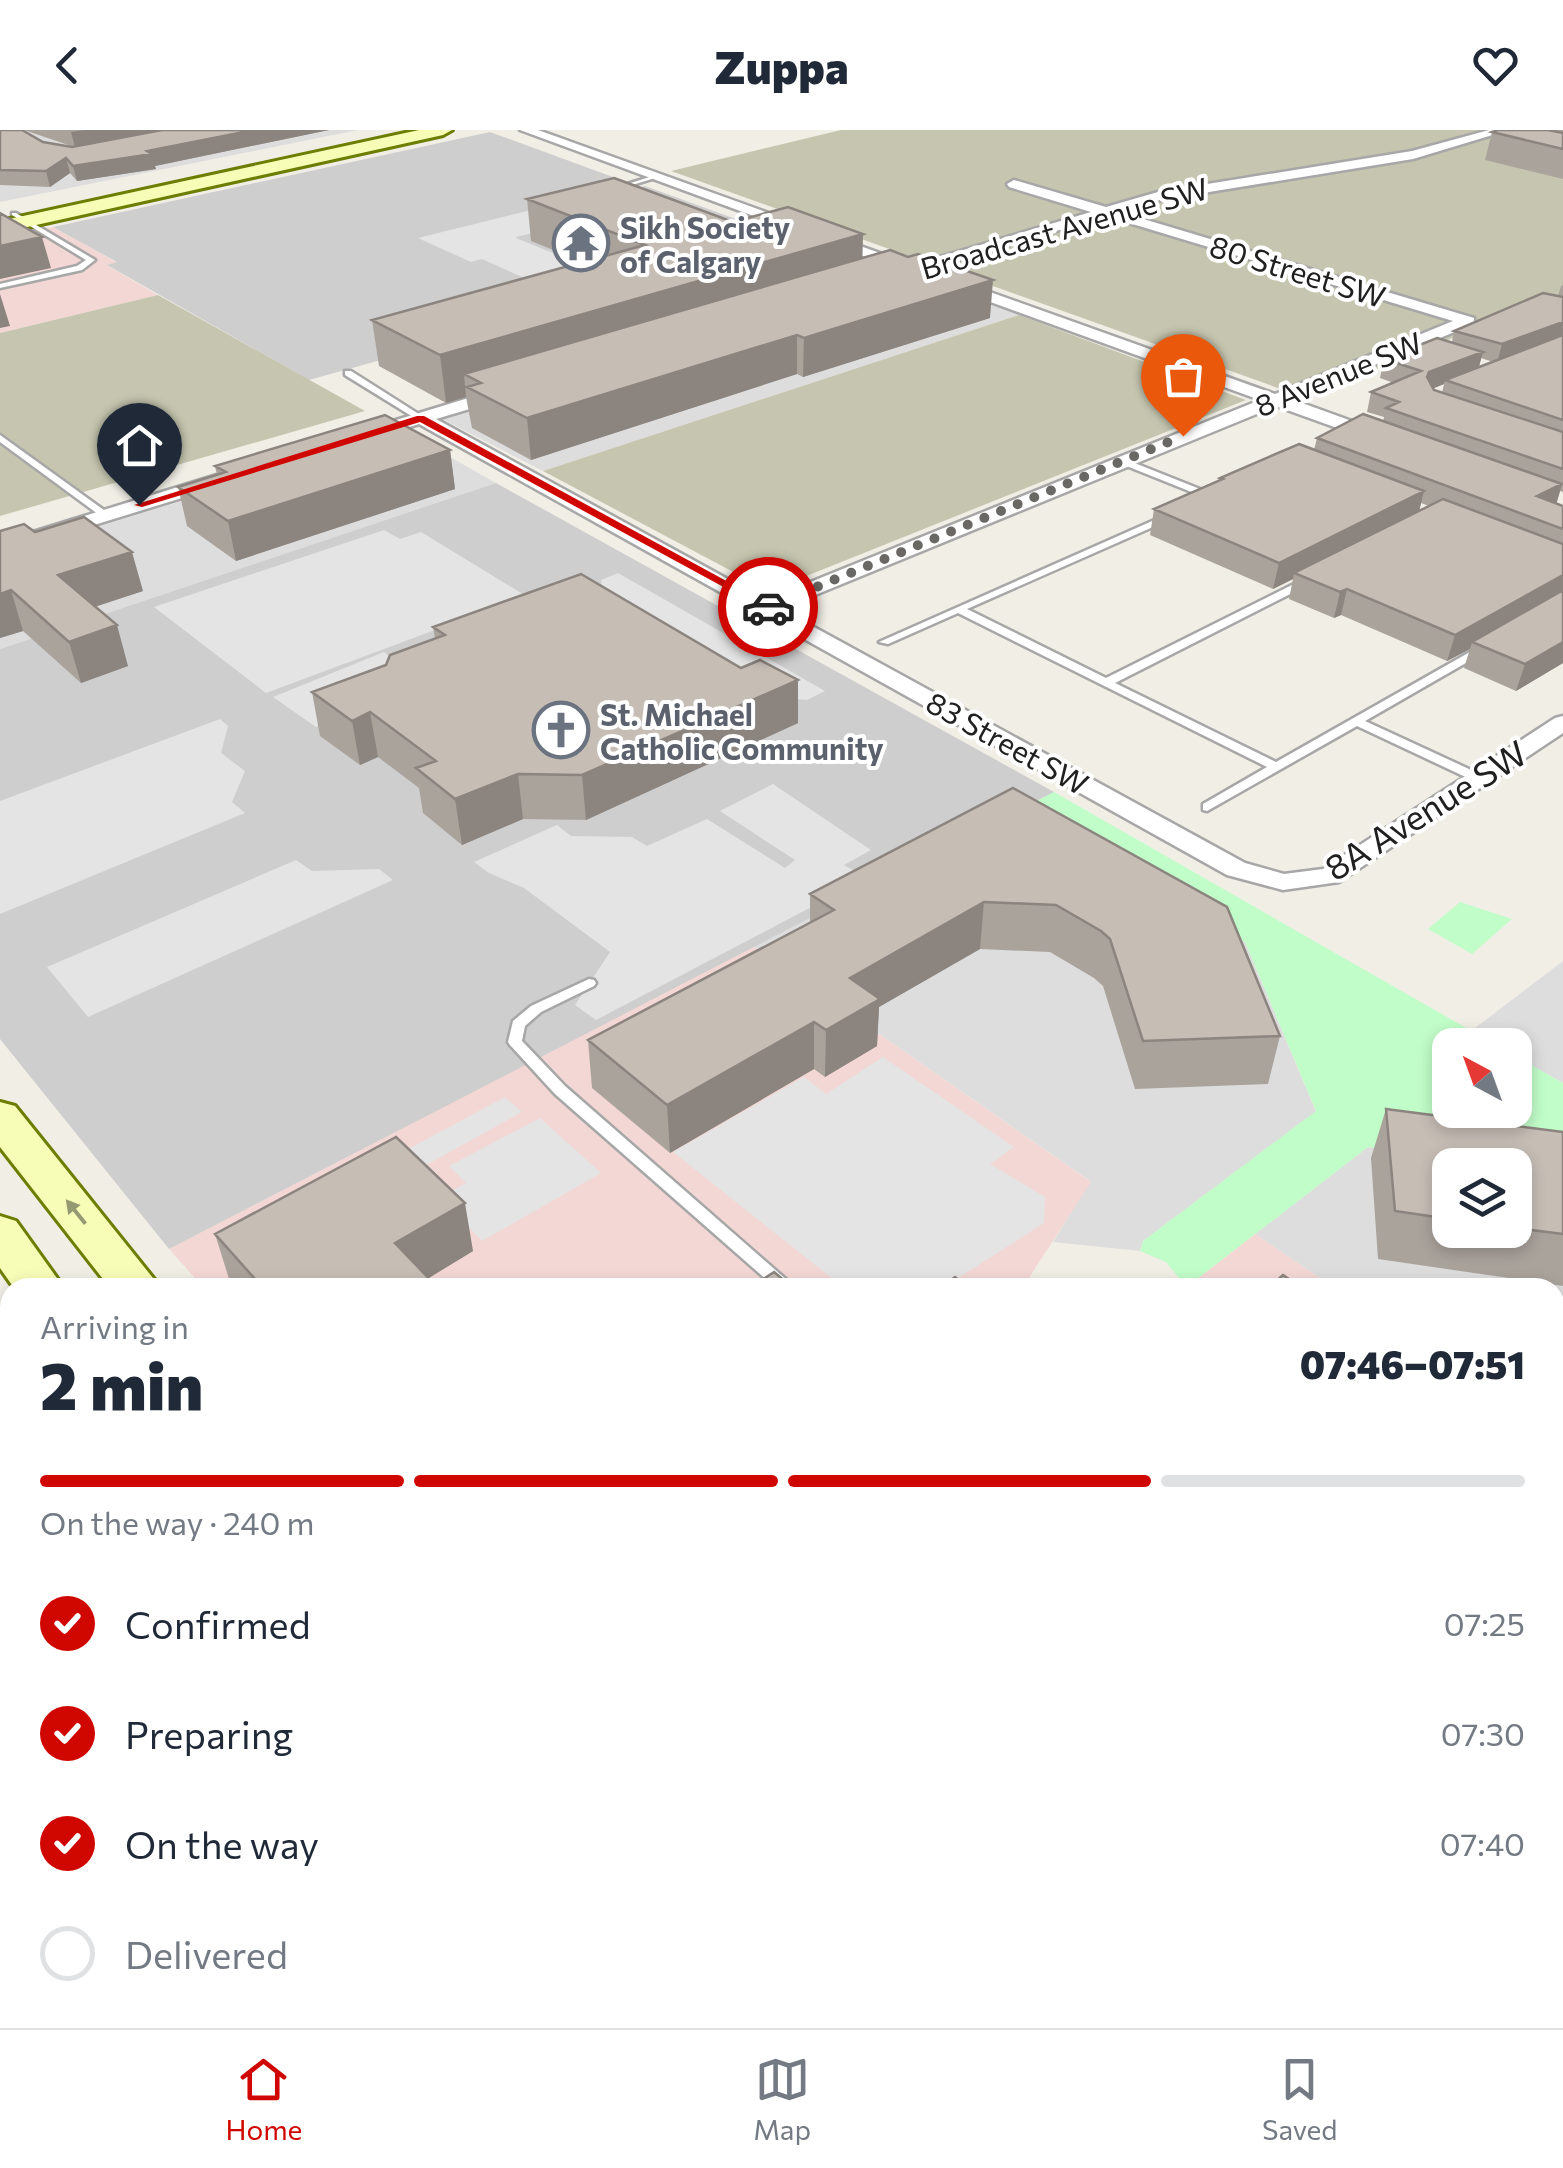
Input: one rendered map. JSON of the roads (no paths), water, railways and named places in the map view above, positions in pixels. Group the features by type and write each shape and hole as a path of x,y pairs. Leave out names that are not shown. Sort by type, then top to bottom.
{"main road":[{"path":"10,220 414,130"},
{"path":"10,220 444,130"},
{"path":"0,1117 129,1278"},
{"path":"0,1233 33,1278"}],"street":[{"path":"526,130 806,236 913,270 1399,444"},
{"path":"1450,130 1514,145"},
{"name":"Broadcast Avenue SW","path":"894,276 1105,211 1211,184 1413,155 1503,130"},
{"name":"80 Street SW","path":"1014,184 1468,321"},
{"name":"8 Avenue SW","path":"765,608 1274,400 1420,346 1468,321"},
{"path":"338,444 516,390"},
{"name":"83 Street SW","path":"421,418 1236,869 1283,882"},
{"path":"0,548 231,477"},
{"name":"8A Avenue SW","path":"1283,882 1330,876 1563,724"}],"lane":[{"path":"606,191 654,177"},
{"path":"0,286 66,272 92,260 10,220"},
{"path":"348,373 421,418"},
{"path":"0,438 105,516"},
{"path":"1122,461 1213,498"},
{"path":"1195,506 1230,490"},
{"path":"884,642 1177,514"},
{"path":"1106,682 1314,578"},
{"path":"958,610 1276,767"},
{"path":"1207,806 1494,642"},
{"path":"1356,722 1478,778"},
{"path":"589,983 536,1009 518,1024 515,1042 560,1090 776,1278"}],"place":[{"name":"Sikh Society of Calgary","path":"581,243"},
{"name":"St. Michael Catholic Community","path":"561,730"}]}
